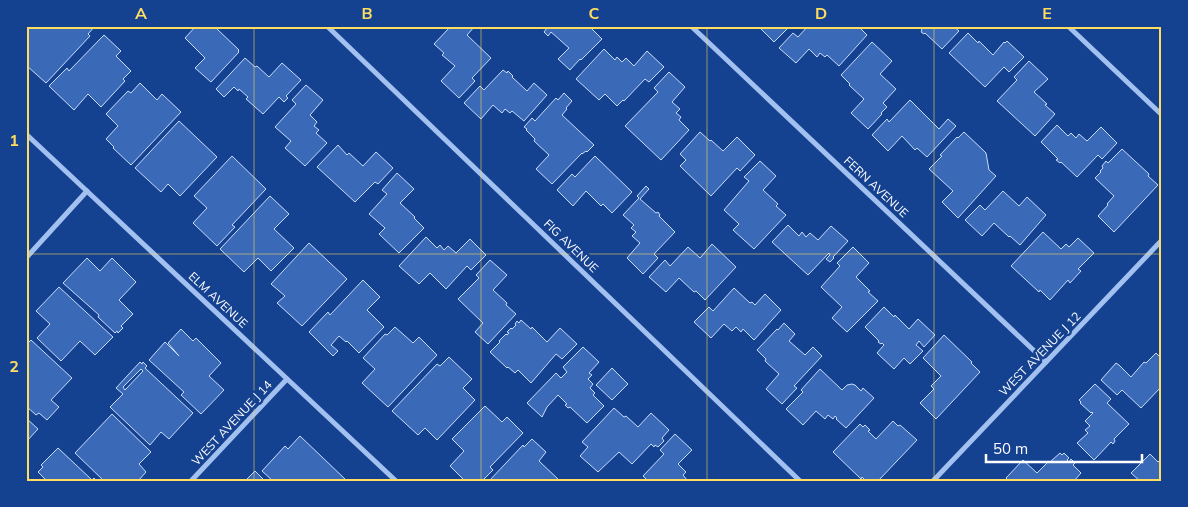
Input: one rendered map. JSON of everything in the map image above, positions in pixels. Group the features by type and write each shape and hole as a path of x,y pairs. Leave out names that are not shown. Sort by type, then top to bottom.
{"street":[{"name":"FIG AVENUE","path":"327,26 800,481"},
{"name":"FERN AVENUE","path":"691,26 1046,362"},
{"path":"1068,26 1162,115"},
{"name":"ELM AVENUE","path":"26,134 396,481"},
{"path":"26,258 87,191"},
{"name":"WEST AVENUE J 12","path":"933,481 1162,240"},
{"name":"WEST AVENUE J 14","path":"191,481 287,379"}],"building":[{"path":"27,26 95,26 88,34 90,36 46,83 26,65"},
{"path":"196,26 218,26 216,28 239,50 211,82 195,68 205,58 185,38"},
{"path":"451,26 475,26 467,35 491,58 472,78 475,81 459,98 441,81 455,66 442,55 444,53 434,44"},
{"path":"545,26 592,26 592,29 602,39 570,70 558,59 569,48 551,32 548,36 544,32 547,28"},
{"path":"758,26 790,26 774,42"},
{"path":"808,26 858,26 867,35 839,66 827,55 825,57 820,53 817,57 809,49 796,63 779,48 793,33 798,37"},
{"path":"918,26 953,26 959,31 942,49 925,33 921,32 922,30"},
{"path":"968,33 993,55 1007,41 1024,57 1009,72 1004,67 985,87 949,53"},
{"path":"104,35 121,51 116,56 131,71 123,79 125,81 101,107 88,94 74,110 49,86 67,68 69,71"},
{"path":"872,42 892,61 880,74 896,89 883,103 887,107 868,129 851,113 864,99 841,75"},
{"path":"604,49 615,60 617,57 622,62 626,58 634,66 647,51 664,67 649,82 645,79 617,106 605,94 599,100 576,79"},
{"path":"245,58 269,77 282,63 301,80 286,96 288,98 284,102 279,97 263,114 246,99 248,97 239,89 238,91 234,87 224,97 216,89"},
{"path":"1029,61 1048,79 1034,92 1055,114 1035,136 997,101 1017,80 1014,77"},
{"path":"503,70 507,73 508,71 527,91 534,83 547,95 524,121 512,111 510,113 505,109 502,113 493,105 481,119 464,103 480,86 484,90"},
{"path":"669,72 685,87 672,102 680,109 676,113 681,117 679,120 689,130 661,160 625,126 658,92 654,88"},
{"path":"140,83 157,100 162,94 181,112 131,165 106,139 118,126 106,114 128,91 131,93"},
{"path":"306,85 323,100 310,115 317,122 314,126 319,130 316,133 327,143 305,166 285,148 291,141 275,127 296,104 292,100"},
{"path":"564,93 572,101 562,115 594,145 587,152 582,153 552,184 536,169 549,155 534,141 535,139 524,127 532,118 535,121 556,98 558,100"},
{"path":"910,100 939,129 948,119 956,126 927,157 917,148 915,150 902,136 888,151 872,135 887,119 889,122"},
{"path":"179,121 217,157 180,196 168,184 161,192 135,168"},
{"path":"1057,125 1068,136 1071,133 1076,138 1079,134 1087,141 1101,127 1117,143 1102,159 1098,155 1077,177 1061,162 1056,160 1058,159 1041,142"},
{"path":"700,132 723,151 737,137 755,155 740,171 737,168 711,196 680,166 686,160 680,154"},
{"path":"964,132 986,153 989,170 996,176 958,218 942,202 953,191 929,169 957,137"},
{"path":"338,145 347,155 349,153 363,166 376,152 393,168 378,184 375,182 355,202 317,167"},
{"path":"1122,149 1158,185 1114,232 1098,216 1114,196 1095,178 1101,172 1102,166 1106,161 1108,163"},
{"path":"232,156 266,189 232,225 235,227 217,246 193,223 207,208 194,196"},
{"path":"595,156 632,192 612,213 603,204 601,206 586,191 573,206 557,190 572,174 575,177"},
{"path":"760,161 776,176 763,190 778,204 776,206 786,215 754,249 733,230 739,224 724,210 749,181 744,177"},
{"path":"397,173 414,189 400,203 424,228 399,253 379,234 385,228 369,214 387,194 382,190"},
{"path":"646,186 649,189 640,199 656,213 658,212 659,216 675,232 654,254 658,258 643,274 627,258 640,243 632,236 636,232 631,228 634,225 623,215 639,198 637,196"},
{"path":"1003,191 1019,206 1027,197 1046,215 1020,245 994,223 982,236 965,220 980,205 985,210"},
{"path":"270,196 289,214 274,229 294,248 271,271 258,258 244,272 220,249"},
{"path":"788,225 799,236 802,232 806,237 810,233 818,240 831,226 848,241 830,262 826,259 830,255 829,253 808,275 772,242"},
{"path":"1043,232 1061,249 1066,244 1069,247 1078,238 1094,253 1078,269 1081,271 1070,283 1068,280 1050,300 1011,266"},
{"path":"426,237 437,248 440,245 444,250 448,246 456,253 470,239 486,255 471,270 467,266 446,289 430,273 419,284 399,266"},
{"path":"309,243 347,279 302,326 277,303 285,296 271,284"},
{"path":"712,244 736,267 705,300 679,278 666,292 649,277 665,260 670,266 688,247 700,258"},
{"path":"853,247 869,263 856,277 878,301 847,332 832,318 842,307 821,287 840,266 837,263"},
{"path":"87,258 100,271 112,258 136,282 119,300 133,314 121,326 123,328 118,333 117,331 115,333 98,317 99,315 63,283"},
{"path":"490,260 507,275 493,290 516,314 488,344 475,332 483,323 458,299 479,278 476,275"},
{"path":"363,280 380,297 367,310 384,327 359,353 339,336 331,345 338,351 333,356 309,332 328,312 330,315"},
{"path":"59,287 113,337 95,355 80,341 61,361 37,338 50,324 36,311"},
{"path":"734,288 750,303 752,302 755,305 765,294 781,310 754,340 743,329 741,332 736,327 732,331 724,324 711,338 694,322 709,307 713,311"},
{"path":"884,307 909,329 918,319 935,335 924,347 919,341 916,345 923,351 910,364 904,358 894,369 877,353 884,345 878,342 865,327"},
{"path":"521,320 531,329 532,327 547,342 560,328 577,344 562,359 556,354 531,383 518,370 515,373 507,368 490,352 509,333 507,332 516,325 517,321 519,323"},
{"path":"784,323 795,334 789,341 805,355 813,347 822,356 794,386 797,388 782,404 766,389 779,374 765,361 766,359 757,350"},
{"path":"395,327 413,343 419,337 437,355 388,407 362,383 375,369 363,358 385,334 387,335"},
{"path":"181,329 193,341 196,338 221,363 209,376 224,390 201,414 181,395 184,392 149,360 165,342 179,356 168,343"},
{"path":"944,335 980,372 936,419 920,403 934,389 931,386 941,376 923,358"},
{"path":"31,340 72,378 51,400 59,407 47,420 39,413 36,415 26,406 26,345"},
{"path":"583,347 599,362 589,373 592,375 588,379 593,384 590,388 595,393 593,395 604,406 587,423 570,407 568,408 565,405 567,404 558,395 547,407 542,417 527,403 556,373 561,378 567,372 563,367"},
{"path":"1156,353 1162,359 1162,386 1141,408 1122,390 1117,395 1101,380 1116,363 1131,377 1144,362 1146,363"},
{"path":"449,357 472,379 463,388 475,400 437,440 425,428 418,435 392,411 437,364 440,366"},
{"path":"140,362 142,364 143,362 147,366 145,368 193,413 169,439 161,432 150,445 110,407 123,394 116,388","holes":["141,369 143,371 125,390 123,387"]},
{"path":"612,368 628,384 612,400 596,385"},
{"path":"820,369 842,390 847,385 852,384 861,391 863,388 874,398 846,428 835,416 833,419 828,415 825,419 816,411 803,425 786,409 803,392 801,390"},
{"path":"1095,384 1111,399 1107,403 1129,424 1114,439 1113,444 1111,442 1094,460 1077,443 1088,433 1085,430 1090,426 1085,421 1093,413 1080,403 1079,400"},
{"path":"485,406 502,422 507,417 523,433 490,467 493,470 482,481 465,481 450,466 464,451 452,439"},
{"path":"614,408 638,427 651,413 669,430 662,438 664,441 658,447 655,445 654,447 651,444 632,464 619,452 598,472 580,456 588,447 582,442"},
{"path":"112,414 151,452 139,464 146,472 138,481 104,481 75,453"},
{"path":"26,418 38,429 26,442"},
{"path":"893,421 917,440 878,481 866,481 862,477 861,479 833,452 860,424 863,427 865,425 876,439"},
{"path":"675,434 692,450 678,464 686,472 683,475 687,480 646,481 643,476 664,454 660,450"},
{"path":"300,436 345,479 344,481 273,481 262,471 285,446 288,449"},
{"path":"532,439 546,452 539,461 560,481 489,481 523,445 524,447"},
{"path":"58,448 92,480 94,478 96,481 43,481 45,479 38,472 43,467 41,465"},
{"path":"1060,453 1062,455 1064,453 1069,458 1067,460 1069,462 1071,459 1075,463 1073,465 1081,473 1074,481 1009,481 1006,478 1023,460 1037,473"},
{"path":"1150,454 1158,462 1160,460 1162,462 1162,481 1140,481 1131,473"},
{"path":"255,471 265,481 245,481"}]}
